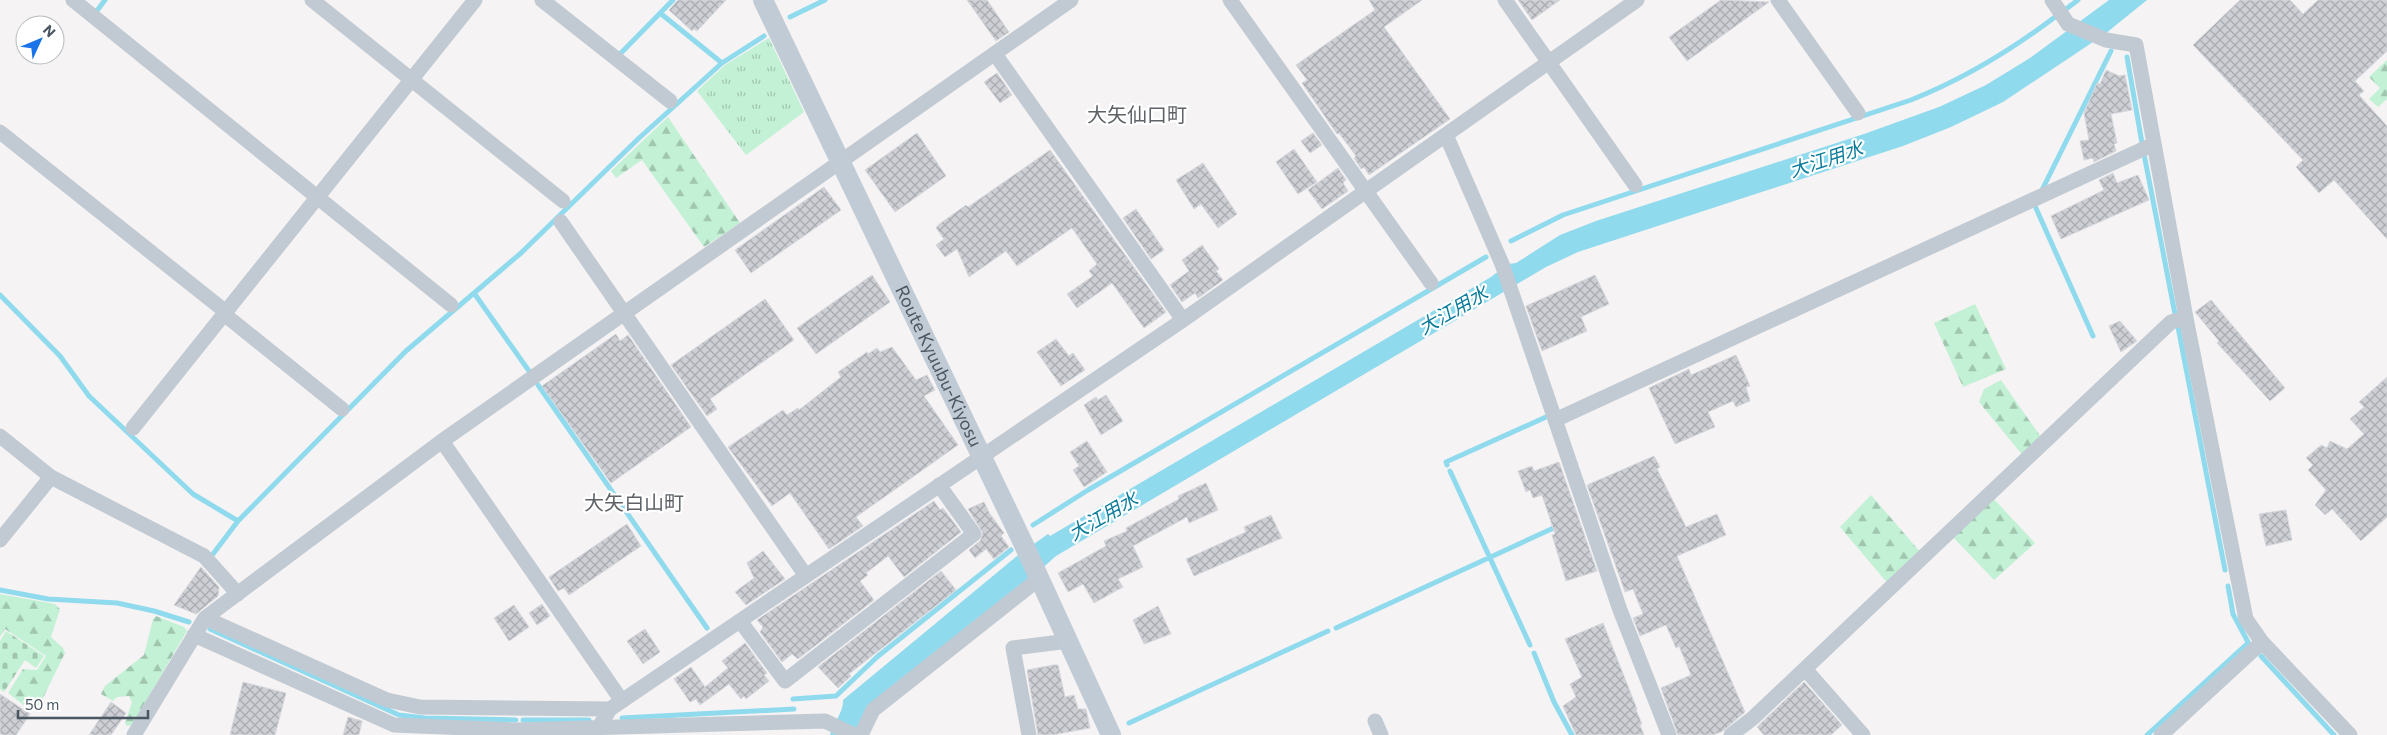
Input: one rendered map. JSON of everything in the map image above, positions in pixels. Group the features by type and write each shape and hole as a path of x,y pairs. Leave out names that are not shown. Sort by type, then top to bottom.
{"main road":[{"name":"Route Kyuubu-Kiyosu","path":"763,0 1070,641 1112,735"}],"street":[{"path":"73,0 451,305"},
{"path":"312,0 563,201"},
{"path":"133,428 476,0"},
{"path":"542,0 670,101"},
{"path":"134,735 205,618 442,441 1071,0"},
{"path":"1230,0 1431,283"},
{"path":"1505,0 1635,185"},
{"path":"596,732 616,705 1183,320 1637,0"},
{"path":"1778,0 1858,113"},
{"path":"2052,0 2068,24 2102,38 2136,46 2186,318 2246,619 2262,642 2350,735"},
{"path":"994,54 1183,320"},
{"path":"0,132 342,409"},
{"path":"1446,135 1502,264 1620,610 1669,735"},
{"path":"1555,420 2154,144"},
{"path":"561,222 806,576"},
{"path":"1731,735 1738,731 1805,669 2171,322 2186,318"},
{"path":"0,436 51,476 204,556 238,594"},
{"path":"442,441 616,705"},
{"path":"0,540 51,476"},
{"path":"740,621 785,681 974,534 939,485"},
{"path":"861,735 873,710 1039,577"},
{"path":"205,618 387,700 420,708 616,705"},
{"path":"194,635 394,724 596,732 825,721 854,735"},
{"path":"1029,735 1013,648 1070,641"},
{"path":"2161,735 2262,642"},
{"path":"1805,669 1863,735"}],"green space":[{"path":"769,38 804,112 746,155 697,91 725,65"},
{"path":"2387,60 2387,99 2378,107 2369,99 2380,88 2369,77"},
{"path":"668,117 740,223 704,247 642,160 616,178 611,171"},
{"path":"1975,304 2006,369 1963,387 1934,323"},
{"path":"2001,380 2043,440 2024,457 1979,402 1984,389"},
{"path":"1871,495 1922,554 1889,585 1840,527"},
{"path":"1992,497 2035,543 1994,580 1952,536"},
{"path":"0,594 55,604 60,609 51,637 63,648 65,653 40,704 29,709 8,693 23,669 37,670 46,656 5,629 0,637"},
{"path":"156,616 184,627 187,631 132,725 127,726 125,723 132,702 129,696 117,697 113,701 101,694 105,686 144,655 153,619"},
{"path":"6,631 44,656 36,668 25,660 4,692 0,689 0,641"}],"water":[{"name":"大江用水","path":"2109,0 2147,0 2105,34 2003,102 1951,127 1903,146 1578,252 1546,267 1056,556 855,735 830,735 842,709 843,700 1017,556 1048,534 1050,536 1491,277 1508,264 1516,263 1560,235 1596,221 1864,134 1939,107 1986,85 2030,58"}],"building":[{"path":"678,0 726,0 697,31 694,29 692,31 669,10"},
{"path":"967,0 987,0 1009,32 996,41"},
{"path":"1369,0 1422,0 1384,27 1450,119 1369,175 1364,167 1361,169 1354,158 1356,156 1339,133 1337,134 1302,83 1307,80 1296,65 1375,10"},
{"path":"1518,0 1560,0 1532,20"},
{"path":"1721,0 1769,2 1687,61 1669,37"},
{"path":"2240,0 2290,0 2303,14 2318,0 2387,0 2387,51 2355,81 2364,91 2359,95 2387,126 2387,239 2334,180 2319,193 2296,167 2303,160 2193,45"},
{"path":"2106,70 2119,76 2125,75 2132,110 2111,114 2117,143 2114,144 2116,151 2094,162 2093,158 2084,160 2080,141 2089,140 2084,113 2097,83 2100,84"},
{"path":"997,73 1012,95 1000,103 984,82"},
{"path":"917,133 946,176 895,212 865,170"},
{"path":"1313,133 1322,145 1310,153 1301,141"},
{"path":"1294,149 1317,182 1298,194 1276,162"},
{"path":"1050,150 1166,312 1144,328 1112,283 1077,308 1067,294 1093,276 1089,271 1097,264 1072,228 1017,266 1006,251 969,277 957,249 945,257 936,245 944,239 936,228 938,225 966,205 968,207"},
{"path":"1203,163 1237,214 1218,228 1201,204 1194,209 1176,180"},
{"path":"1338,168 1346,180 1343,183 1348,191 1322,209 1308,190"},
{"path":"2113,173 2117,183 2138,175 2149,200 2061,239 2051,216 2104,190 2099,180"},
{"path":"824,187 841,210 751,273 735,250"},
{"path":"1136,209 1164,250 1151,259 1123,218"},
{"path":"1202,245 1219,269 1216,271 1223,280 1198,298 1195,293 1182,302 1170,285 1189,271 1182,260"},
{"path":"872,275 890,302 816,354 797,328"},
{"path":"1595,275 1609,304 1581,317 1587,331 1542,351 1526,306"},
{"path":"765,299 794,340 710,399 717,409 707,416 671,365"},
{"path":"2211,300 2285,388 2270,401 2217,343 2219,341 2195,312"},
{"path":"2120,321 2137,341 2121,352 2109,326"},
{"path":"616,334 620,341 628,335 691,427 611,483 542,386"},
{"path":"1056,339 1069,356 1073,353 1085,370 1061,386 1037,352"},
{"path":"892,347 916,380 927,375 935,390 924,396 958,445 856,517 863,526 829,549 790,493 772,506 728,447 783,410 787,415 798,408 799,410 841,377 838,372 867,352 868,354 877,348 880,352"},
{"path":"1736,355 1750,386 1746,387 1750,401 1736,407 1733,401 1708,412 1715,427 1675,444 1649,388 1689,369 1691,375"},
{"path":"2387,377 2387,517 2361,541 2332,509 2325,515 2315,505 2326,490 2308,470 2313,465 2306,458 2321,445 2327,448 2330,441 2347,449 2364,434 2350,419 2364,407 2359,402"},
{"path":"1106,395 1123,421 1101,435 1084,405 1096,397 1098,400"},
{"path":"1087,441 1107,472 1084,487 1073,470 1079,466 1070,452"},
{"path":"1654,456 1660,467 1657,469 1686,527 1717,514 1726,535 1677,556 1745,712 1723,731 1713,735 1678,735 1661,688 1691,675 1679,646 1676,648 1666,625 1640,636 1633,618 1643,614 1633,589 1625,592 1587,485"},
{"path":"1559,462 1597,571 1566,581 1552,535 1555,534 1542,495 1533,498 1530,490 1526,492 1518,471 1532,466 1534,471"},
{"path":"1206,483 1218,510 1189,523 1187,517 1133,546 1143,567 1118,579 1123,587 1094,603 1083,584 1068,592 1058,573 1106,546 1104,541 1127,531 1126,528 1179,499 1178,496"},
{"path":"934,501 940,510 943,508 961,532 904,577 888,556 866,573 868,575 860,581 874,600 798,659 792,654 782,662 760,632 763,627 757,620"},
{"path":"984,502 1004,533 1001,536 1009,547 994,559 986,549 975,558 969,550 980,541 983,533 968,509"},
{"path":"2286,510 2292,540 2266,546 2259,514"},
{"path":"1271,515 1282,538 1194,576 1186,559 1246,532 1244,527"},
{"path":"627,524 641,546 569,595 564,588 558,591 549,577"},
{"path":"763,551 785,579 746,605 735,592 754,578 747,563"},
{"path":"201,567 219,587 218,596 196,614 174,605"},
{"path":"941,571 956,590 849,674 851,676 838,688 818,667"},
{"path":"542,604 550,616 537,625 529,613"},
{"path":"514,605 529,627 509,641 494,618"},
{"path":"1158,606 1171,634 1144,644 1133,620"},
{"path":"1603,623 1637,709 1644,735 1576,735 1563,706 1576,697 1570,684 1582,677 1565,639"},
{"path":"645,629 660,652 643,664 627,641"},
{"path":"745,643 767,673 764,675 769,681 746,699 744,696 741,699 729,684 700,705 696,699 690,702 674,679 691,667 705,687 728,668 722,661"},
{"path":"1058,665 1065,697 1074,695 1078,709 1086,709 1090,728 1052,735 1038,735 1027,670"},
{"path":"243,682 286,693 275,735 230,735"},
{"path":"1804,682 1842,725 1831,735 1764,735 1757,727"},
{"path":"0,694 30,714 16,735 0,735"},
{"path":"111,702 126,713 111,735 89,735"},
{"path":"348,717 362,721 359,735 343,735"}],"waterway":[{"path":"96,12 105,0"},
{"path":"618,54 673,0"},
{"path":"790,17 825,0"},
{"path":"2066,9 2078,0"},
{"path":"660,13 722,63"},
{"path":"1511,241 1563,215 1931,92 1986,63 2055,17"},
{"path":"238,521 406,351 521,253 638,139 722,63 764,36"},
{"path":"2042,190 2111,51"},
{"path":"2127,57 2142,143"},
{"path":"2144,154 2175,314"},
{"path":"2035,206 2093,336"},
{"path":"1033,525 1088,490 1486,257"},
{"path":"474,293 529,371"},
{"path":"0,295 60,356 89,396 193,494 238,521 213,554"},
{"path":"2178,327 2225,570"},
{"path":"538,385 707,628"},
{"path":"1447,465 1446,462 1546,417"},
{"path":"1450,471 1530,645"},
{"path":"1336,628 1558,526"},
{"path":"793,699 836,696 877,657 1011,550"},
{"path":"2228,586 2233,614 2248,642"},
{"path":"0,590 48,599 117,603 154,611 189,622"},
{"path":"210,629 399,715 425,718 516,720"},
{"path":"1129,723 1328,631"},
{"path":"2147,735 2248,643"},
{"path":"1534,653 1554,702 1572,735"},
{"path":"2261,656 2334,735"},
{"path":"622,718 794,709"},
{"path":"523,720 589,720"}],"district":[{"name":"大矢仙口町","path":"1137,115"},
{"name":"大矢白山町","path":"634,503"}]}
